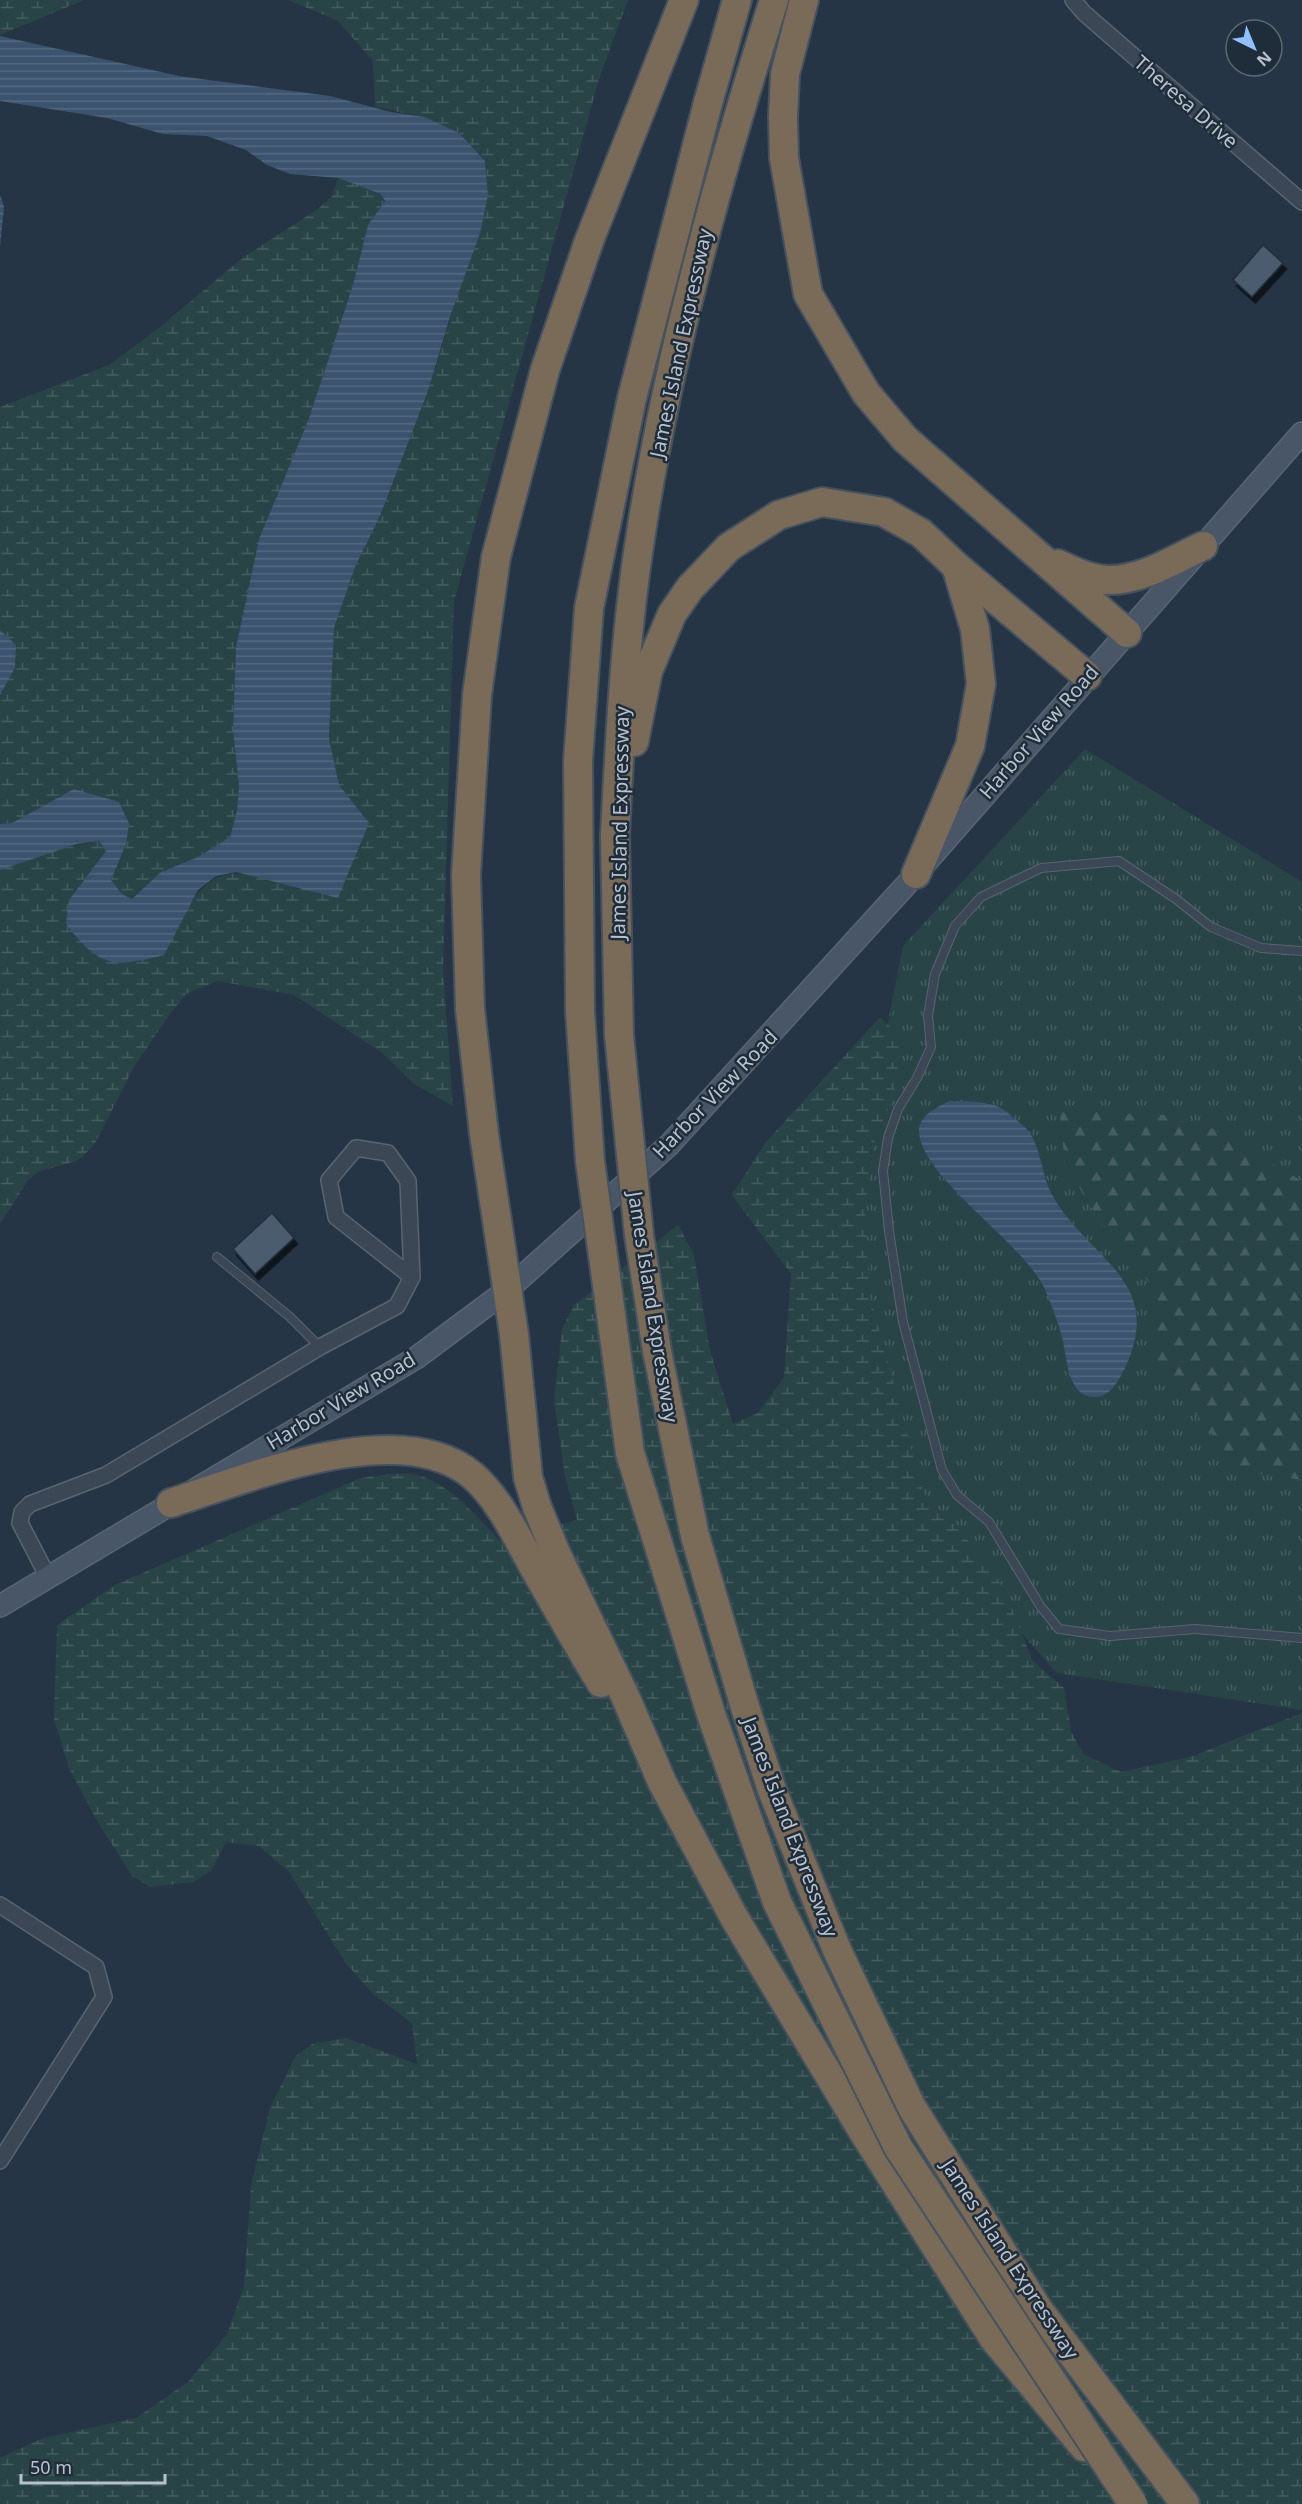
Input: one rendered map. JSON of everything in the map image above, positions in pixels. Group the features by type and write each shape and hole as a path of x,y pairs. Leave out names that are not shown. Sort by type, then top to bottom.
{"highway":[{"path":"662,1782 625,1696 556,1553 537,1507 528,1477 514,1334 484,1134 470,1009 466,875 479,683 496,557 545,370 590,241 684,0"},
{"name":"James Island Expressway","path":"737,0 632,398 589,608 578,761 580,1011 590,1161 630,1453 711,1714 777,1902 898,2147 1132,2504"},
{"name":"James Island Expressway","path":"774,0 700,247 670,382 641,532 623,675 615,836 619,1035 639,1235 657,1351 695,1536 772,1790 837,1950 911,2106 1038,2309 1185,2504"},
{"path":"804,0 785,74 783,117 784,158 808,294 866,393 905,439 1127,633"},
{"path":"615,836 648,671 672,614 710,565 729,547 779,515 822,502 884,512 921,533 956,566 1087,676"},
{"path":"1041,558 1081,574 1107,580 1146,573 1203,546"},
{"path":"916,874 970,746 981,684 975,629 956,566"},
{"path":"171,1503 316,1458 398,1448 447,1458 473,1476 503,1511 571,1635 662,1782 735,1919 862,2130 994,2339 1132,2504"}],"main road":[{"name":"Harbor View Road","path":"0,1606 416,1358 507,1291 669,1145 916,874 1302,433"}],"street":[{"name":"Theresa Drive","path":"1073,0 1084,13 1302,202"},
{"path":"48,1577 20,1523 22,1512 30,1504 106,1475 320,1347 397,1306 412,1277 408,1181 388,1153 356,1148 329,1180 336,1217 412,1277"},
{"path":"0,1905 96,1967 104,1997 0,2161"}],"lane":[{"path":"1302,951 1261,948 1211,927 1176,899 1119,861 1041,868 981,897 955,926 935,974 928,1016 931,1047 917,1078 898,1109 888,1137 883,1171 889,1231 903,1322 942,1470 957,1495 989,1522 1041,1607 1059,1629 1110,1636 1195,1629 1302,1638"},
{"path":"217,1257 290,1317 320,1347"}],"green space":[{"path":"0,0 84,0 0,35"},
{"path":"288,0 628,0 599,79 454,601 443,971 453,1106 414,1084 381,1052 294,995 218,981 186,994 167,1018 134,1067 94,1145 79,1160 38,1172 28,1180 0,1224 0,870 55,850 99,841 106,851 69,900 185,912 198,893 211,881 224,875 251,876 304,888 369,823 339,785 329,739 334,628 355,567 380,516 428,392 488,195 485,161 459,133 425,117 375,107 373,61 338,21"},
{"path":"338,178 381,194 385,201 368,225 353,285 308,421 259,539 236,647 233,729 239,787 237,811 230,837 198,857 161,872 132,899 122,894 111,880 126,844 74,789 12,823 0,824 0,695 15,668 16,646 0,630 0,407 109,365 159,328 241,259 318,209 332,196"},
{"path":"1085,749 1302,882 1302,1710 1057,1673 878,1473 846,1236 903,946"},
{"path":"880,1017 902,1039 894,1094 875,1140 865,1206 869,1293 923,1492 964,1536 1005,1590 1032,1660 1064,1688 1071,1731 1083,1754 1121,1772 1190,1757 1302,1713 1302,2504 0,2504 0,2458 43,2438 136,2418 188,2382 227,2334 244,2286 251,2185 270,2108 295,2057 312,2044 346,2038 417,2064 412,2023 372,1993 345,1962 289,1872 259,1846 226,1842 211,1871 193,1882 150,1887 132,1876 96,1819 69,1768 54,1720 57,1625 115,1585 361,1478 414,1474 433,1481 464,1504 500,1541 577,1520 565,1476 554,1401 562,1329 574,1305 678,1225 694,1255 710,1351 733,1424 758,1413 784,1377 791,1274 732,1195 766,1142"},
{"path":"1059,1107 1119,1114 1179,1115 1213,1129 1302,1181 1302,1480 1240,1470 1152,1358 1153,1287 1102,1225 1065,1164"}],"water":[{"path":"0,36 179,76 330,96 391,112 425,117 459,133 485,161 488,195 480,233 450,317 428,391 380,516 355,567 334,628 329,739 339,785 369,823 338,898 236,872 216,876 198,890 164,955 132,962 120,963 99,957 88,949 66,924 69,900 106,851 99,841 77,844 0,870 0,824 12,823 74,789 119,802 129,824 126,844 111,880 122,894 132,899 161,872 198,857 230,837 237,811 239,787 233,729 236,647 259,539 308,421 353,285 368,225 385,201 381,194 338,178 290,174 267,165 246,150 207,136 163,134 107,118 0,101"},
{"path":"0,195 4,207 0,247"},
{"path":"0,630 16,645 15,668 0,695"},
{"path":"950,1101 994,1105 1007,1112 1028,1130 1037,1147 1051,1193 1066,1216 1102,1254 1130,1292 1136,1313 1135,1339 1122,1375 1113,1388 1105,1394 1096,1397 1086,1396 1079,1391 1070,1375 1055,1315 1036,1275 1020,1255 937,1170 924,1150 919,1131 922,1120 930,1112"}],"building":[{"path":"1263,245 1283,263 1252,297 1233,280"},
{"path":"272,1213 294,1238 255,1274 233,1249"}]}
